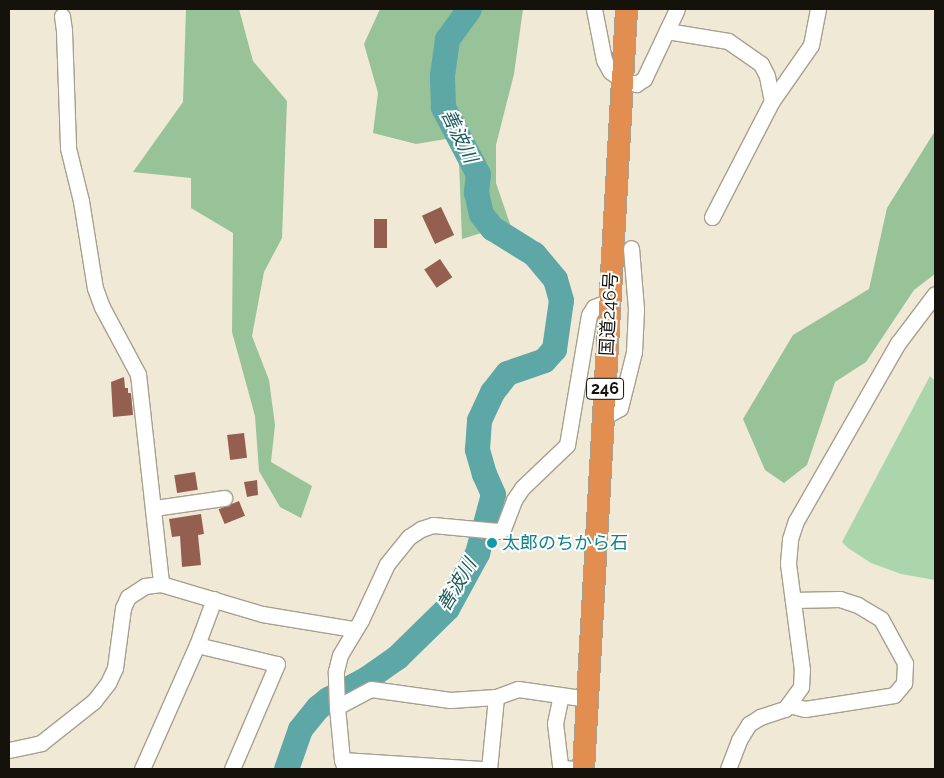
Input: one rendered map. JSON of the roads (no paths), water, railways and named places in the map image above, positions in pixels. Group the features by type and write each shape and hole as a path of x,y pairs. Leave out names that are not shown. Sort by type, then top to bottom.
{"highway":[{"name":"国道246号","path":"583,769 626,9"}],"street":[{"path":"594,9 604,60 610,71 622,80 636,84 644,79 676,9"},
{"path":"712,218 772,101 810,45 818,9"},
{"path":"62,16 68,148 81,201 95,288 102,307 138,374 161,584"},
{"path":"667,31 728,41 761,64 767,76 772,101"},
{"path":"604,417 620,408 634,352 636,309 631,248"},
{"path":"728,769 739,740 749,724 760,717 785,709 801,687 802,670 788,563 790,539 796,521 898,343 935,294"},
{"path":"482,769 344,765 336,699 336,671 340,656 354,629 361,620 387,564 409,537 434,525 486,530 503,528 514,500 522,488 567,445 589,315 594,307 610,301"},
{"path":"154,508 224,498"},
{"path":"9,750 41,743 94,701 108,683 115,668 123,608 128,597 145,586 161,584 262,614 354,629"},
{"path":"789,705 805,709 894,695 904,683 905,663 880,619 858,605 840,599 793,600"},
{"path":"142,769 197,646 214,600"},
{"path":"197,646 277,664 232,769"},
{"path":"336,699 371,688 450,700 496,697 518,689 588,700"},
{"path":"561,695 555,723 560,764 563,768 574,769"},
{"path":"489,769 496,697"}],"waterway":[{"name":"善波川","path":"286,769 300,729 318,707 328,699 367,678 397,657 447,608 477,553 493,494 484,474 477,449 479,420 492,392 507,373 544,360 554,349 561,300 555,279 534,254 492,228 481,214 476,192 478,174 443,107 442,75 447,39 469,9"}],"place":[{"name":"太郎のちから石","path":"492,543"}]}
